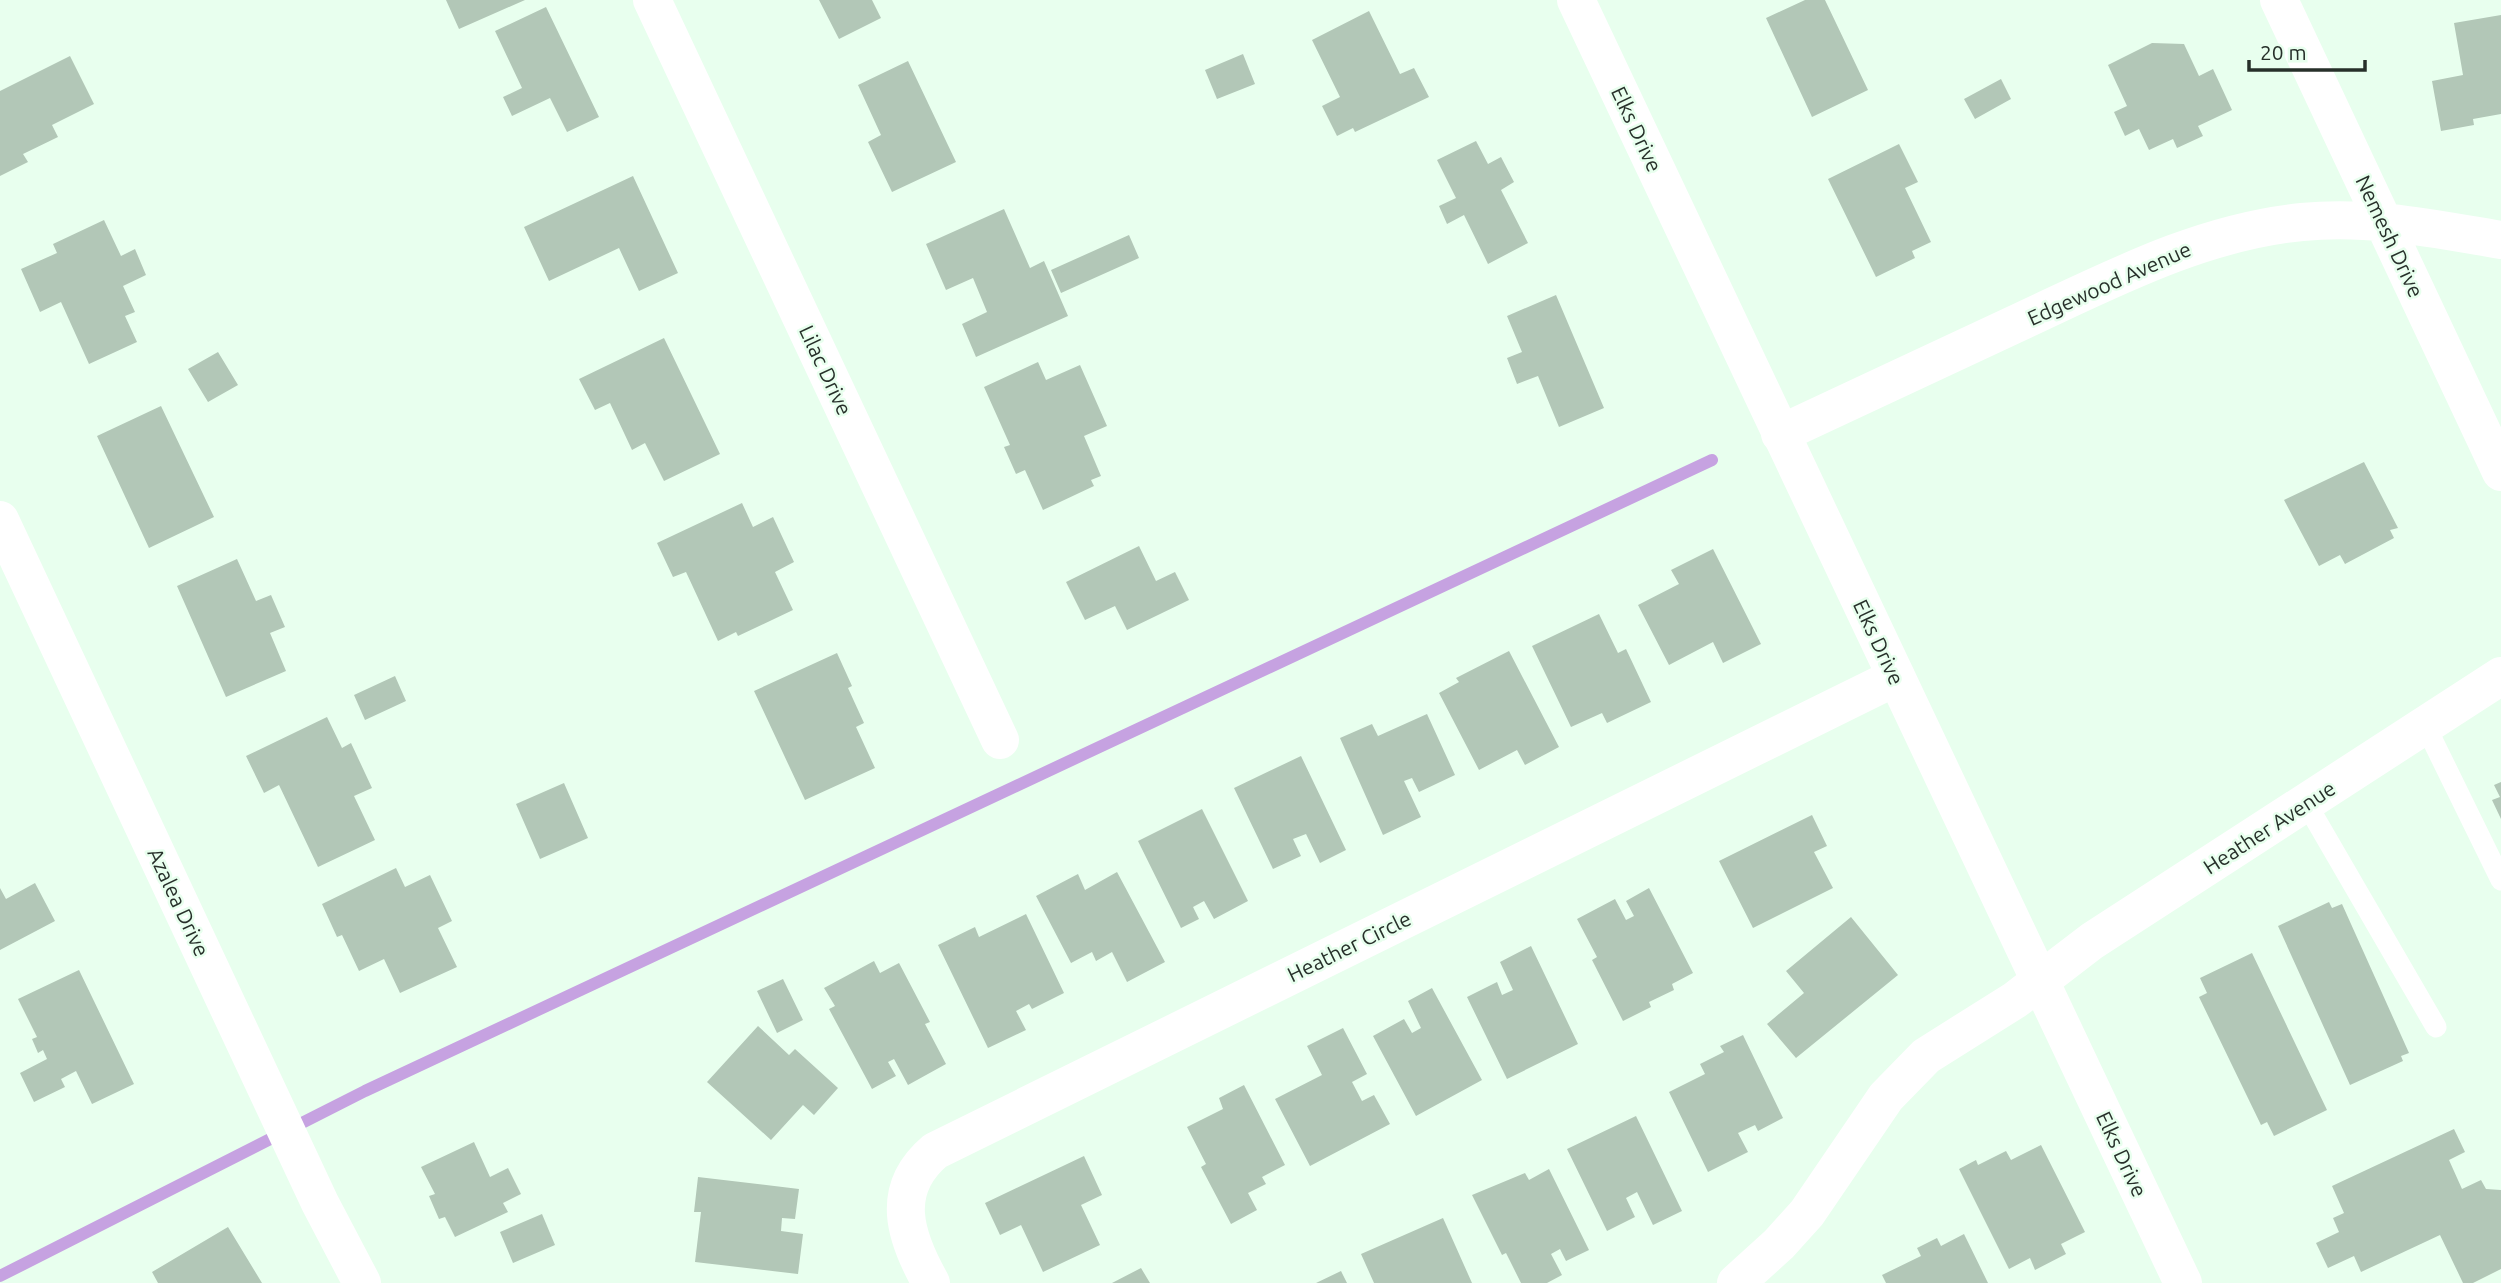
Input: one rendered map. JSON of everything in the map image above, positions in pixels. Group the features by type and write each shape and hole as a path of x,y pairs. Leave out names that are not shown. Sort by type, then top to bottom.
{"street":[{"name":"Lilac Drive","path":"652,0 1000,740"},
{"name":"Elks Drive","path":"1576,0 2183,1283"},
{"name":"Nemesh Drive","path":"2279,0 2501,472"},
{"name":"Edgewood Avenue","path":"1780,434 2180,250 2261,228 2303,222 2384,222 2501,240"},
{"name":"Azalea Drive","path":"0,520 320,1203 362,1283"},
{"name":"Heather Avenue","path":"2040,982 2092,941 2501,676"},
{"name":"Heather Circle","path":"931,1283 912,1244 906,1194 911,1176 935,1151 1896,677"},
{"path":"1736,1283 1780,1244 1807,1213 1870,1119 1905,1074 1926,1056 2040,982"}],"lane":[{"path":"2425,725 2501,880"},
{"path":"2306,803 2436,1027"}],"building":[{"path":"446,0 525,0 459,29"},
{"path":"819,0 872,0 881,18 839,39"},
{"path":"1805,0 1825,0 1868,90 1812,117 1766,18"},
{"path":"546,7 599,117 567,132 550,98 512,116 503,97 522,88 495,31"},
{"path":"1369,11 1400,74 1414,68 1429,97 1355,132 1353,128 1337,136 1322,106 1340,97 1312,40"},
{"path":"2501,15 2501,114 2473,119 2474,125 2441,131 2432,81 2463,75 2454,23"},
{"path":"2152,43 2184,44 2199,76 2213,69 2232,110 2198,126 2203,136 2177,148 2173,139 2149,150 2139,129 2125,136 2114,112 2127,106 2108,65"},
{"path":"1243,54 1255,84 1217,99 1205,70"},
{"path":"70,56 94,104 52,125 58,137 23,154 28,162 0,176 0,91"},
{"path":"908,61 956,162 892,192 868,142 881,135 858,85"},
{"path":"2001,79 2011,99 1975,119 1964,99"},
{"path":"1476,141 1488,164 1501,157 1514,182 1501,190 1528,243 1488,264 1464,215 1447,224 1439,206 1456,198 1437,160"},
{"path":"1899,144 1918,182 1905,188 1931,242 1912,251 1915,258 1876,277 1828,179"},
{"path":"633,176 678,273 639,291 619,248 549,281 524,227"},
{"path":"1004,209 1030,268 1044,261 1068,316 976,357 962,324 987,312 973,278 946,290 926,244"},
{"path":"104,220 121,256 135,249 146,275 123,286 135,312 125,316 137,342 89,364 61,302 40,312 21,269 57,253 53,244"},
{"path":"1129,235 1139,258 1061,293 1051,270"},
{"path":"1556,295 1604,408 1559,427 1538,376 1517,384 1507,358 1522,352 1507,316"},
{"path":"664,338 720,454 664,481 645,443 632,450 610,403 595,410 579,379"},
{"path":"218,352 238,385 208,402 188,369"},
{"path":"1038,362 1046,380 1080,365 1107,426 1084,436 1101,476 1091,480 1094,486 1043,510 1025,470 1016,474 1004,447 1010,445 984,387"},
{"path":"161,406 214,517 149,548 97,436"},
{"path":"2364,462 2398,528 2390,530 2394,538 2345,564 2340,555 2319,566 2284,500"},
{"path":"742,503 753,527 773,517 794,562 775,572 793,610 738,636 736,632 718,641 686,572 673,577 657,543"},
{"path":"1139,546 1156,581 1175,572 1189,600 1127,630 1115,606 1085,620 1066,582"},
{"path":"1713,549 1761,644 1723,663 1713,642 1669,665 1638,605 1679,584 1671,570"},
{"path":"237,559 256,601 271,595 285,627 270,633 286,671 226,697 177,586"},
{"path":"1599,614 1618,653 1626,649 1651,702 1607,723 1602,713 1571,727 1532,646"},
{"path":"1509,651 1559,747 1525,765 1517,750 1479,770 1439,693 1459,682 1456,678"},
{"path":"837,653 852,686 848,688 864,723 856,727 875,768 805,800 754,691"},
{"path":"395,676 406,701 365,720 354,695"},
{"path":"1427,714 1455,775 1419,792 1412,778 1404,781 1421,817 1383,835 1340,738 1372,724 1378,736"},
{"path":"327,717 342,748 351,743 372,788 354,796 375,840 318,867 279,785 264,793 246,756"},
{"path":"1301,756 1346,850 1320,863 1306,834 1293,839 1301,856 1273,869 1234,788"},
{"path":"2501,782 2501,819 2492,800 2500,797 2494,785"},
{"path":"564,783 588,838 540,859 516,804"},
{"path":"1202,809 1248,901 1214,919 1204,901 1193,907 1199,919 1181,928 1138,841"},
{"path":"1812,815 1827,846 1814,852 1833,888 1753,928 1719,861"},
{"path":"396,868 405,887 430,875 452,921 438,928 457,967 400,993 384,959 359,971 342,935 337,937 322,904"},
{"path":"1117,872 1165,962 1127,982 1112,952 1096,961 1092,952 1071,963 1036,896 1078,874 1085,890"},
{"path":"35,883 55,921 0,950 0,888 6,899"},
{"path":"1649,888 1693,973 1672,984 1674,990 1649,1002 1651,1007 1623,1021 1592,960 1597,957 1577,919 1615,899 1626,920 1634,916 1626,901"},
{"path":"2329,902 2332,908 2342,904 2409,1053 2401,1056 2403,1061 2350,1085 2278,926"},
{"path":"1026,914 1064,993 1032,1009 1029,1004 1016,1011 1026,1030 988,1048 938,945 975,927 979,937"},
{"path":"1851,917 1898,975 1796,1058 1767,1024 1804,993 1786,971"},
{"path":"1531,946 1578,1044 1507,1079 1467,997 1497,982 1502,995 1513,990 1500,962"},
{"path":"2252,953 2327,1110 2274,1136 2267,1122 2261,1125 2199,997 2207,993 2200,978"},
{"path":"874,961 880,973 899,963 930,1022 925,1024 946,1064 908,1085 894,1059 888,1062 896,1076 872,1089 829,1009 835,1006 824,988"},
{"path":"79,970 134,1084 92,1104 76,1071 61,1079 65,1087 34,1102 20,1073 47,1059 43,1050 38,1053 32,1039 37,1037 18,999"},
{"path":"783,979 803,1020 777,1033 757,991"},
{"path":"1432,988 1482,1080 1416,1116 1373,1036 1404,1019 1412,1033 1421,1028 1408,1001"},
{"path":"758,1026 789,1055 795,1049 838,1088 814,1115 803,1105 771,1140 707,1082"},
{"path":"1343,1028 1367,1074 1352,1082 1362,1101 1374,1095 1390,1124 1310,1166 1275,1099 1322,1075 1307,1046"},
{"path":"1743,1035 1783,1118 1758,1131 1755,1125 1738,1133 1748,1152 1708,1172 1669,1092 1705,1074 1700,1064 1724,1052 1720,1046"},
{"path":"1244,1085 1285,1165 1262,1177 1266,1184 1248,1193 1257,1210 1231,1224 1201,1167 1206,1164 1187,1127 1223,1109 1219,1098"},
{"path":"1636,1116 1682,1211 1653,1225 1637,1192 1626,1198 1635,1217 1607,1231 1567,1149"},
{"path":"2454,1129 2465,1152 2449,1160 2462,1189 2481,1180 2486,1189 2501,1190 2501,1269 2473,1283 2463,1283 2440,1235 2361,1272 2354,1256 2328,1268 2316,1243 2339,1232 2333,1218 2344,1213 2332,1186"},
{"path":"474,1142 490,1177 508,1168 521,1194 503,1203 508,1212 455,1237 445,1217 439,1219 429,1196 435,1194 421,1167"},
{"path":"2041,1145 2085,1232 2061,1244 2066,1254 2035,1270 2030,1258 2009,1269 1959,1169 1976,1160 1978,1165 2006,1151 2011,1160"},
{"path":"1084,1156 1102,1195 1081,1205 1100,1245 1043,1272 1021,1225 1000,1235 985,1203"},
{"path":"1549,1169 1589,1250 1566,1261 1560,1249 1551,1254 1562,1275 1547,1283 1521,1283 1506,1253 1502,1255 1472,1195 1525,1173 1529,1180"},
{"path":"698,1177 799,1189 795,1219 782,1218 781,1231 803,1234 798,1274 695,1262 701,1212 694,1212"},
{"path":"542,1214 555,1245 513,1263 500,1232"},
{"path":"1443,1218 1472,1283 1374,1283 1361,1254"},
{"path":"228,1227 262,1283 158,1283 152,1272"},
{"path":"1964,1234 1988,1283 1886,1283 1882,1275 1921,1256 1917,1248 1937,1238 1941,1246"},
{"path":"1141,1268 1150,1283 1112,1283"},
{"path":"1341,1271 1347,1283 1316,1283"}],"waterway":[{"path":"0,1276 365,1091 1712,460"}]}
